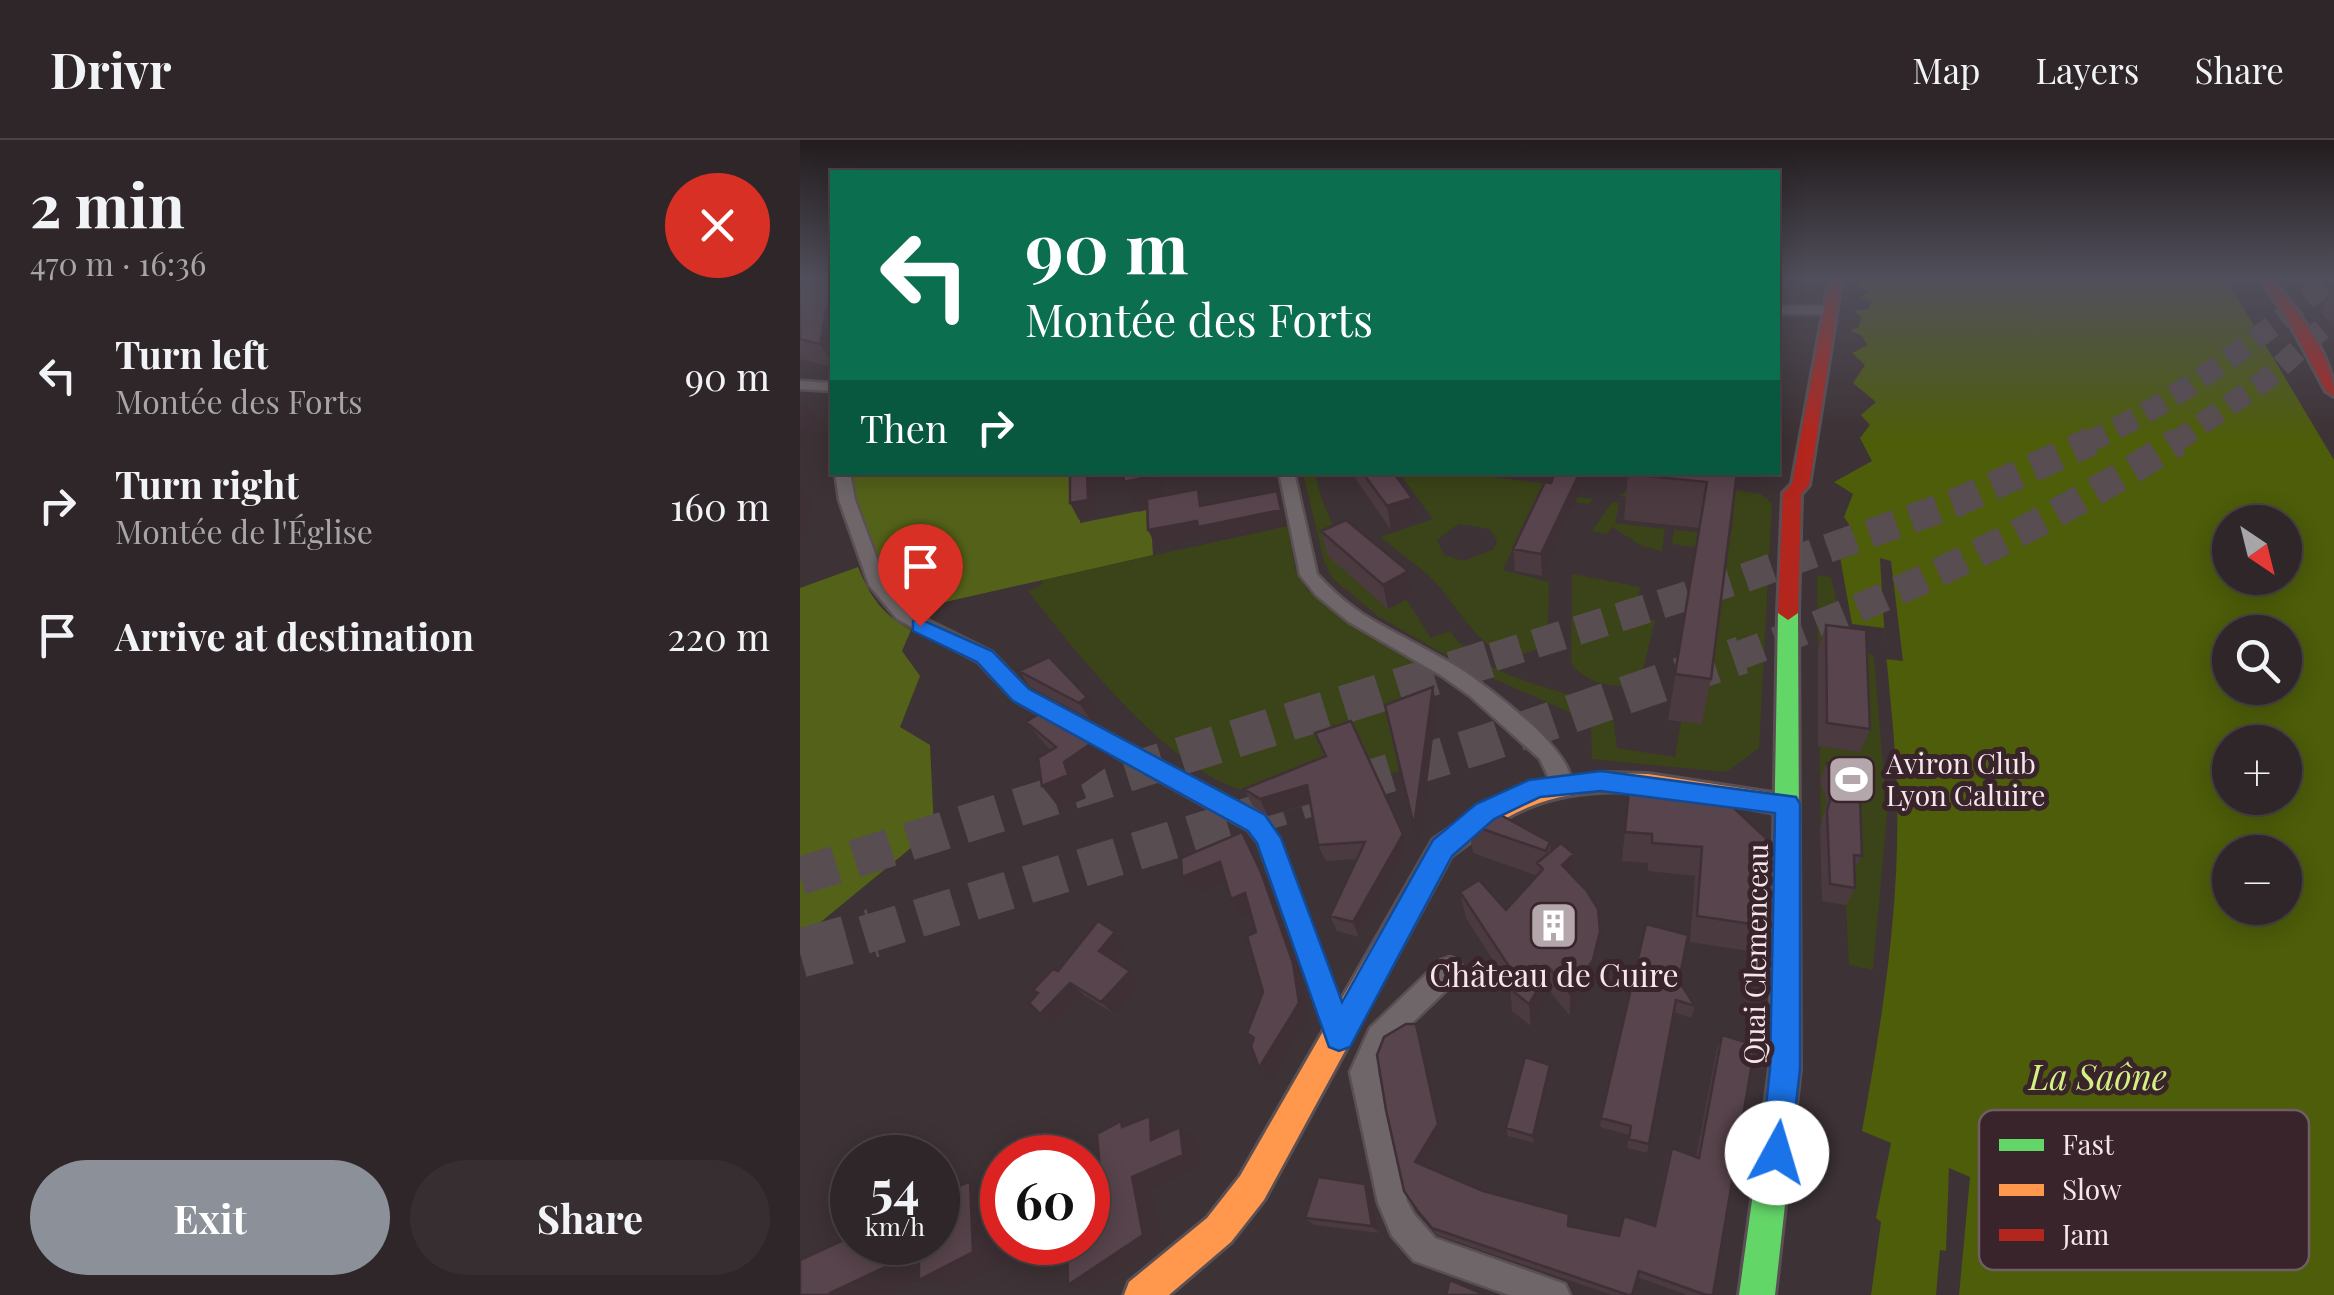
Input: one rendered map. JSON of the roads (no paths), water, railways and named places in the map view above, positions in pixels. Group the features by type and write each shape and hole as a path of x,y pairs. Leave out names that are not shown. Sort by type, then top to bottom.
{"main road":[{"name":"Quai Clemenceau","path":"1757,1295 1785,1069 1792,493 1786,483 1819,331"},
{"path":"2301,331 2334,391"},
{"path":"1142,1295 1219,1230 1252,1188 1442,848 1485,812 1538,787 1562,782 1601,781 1788,804"}],"street":[{"path":"800,385 830,387"},
{"path":"843,475 847,500 878,584 903,615 985,657 1021,695 1256,823 1268,838 1339,1036"},
{"path":"1287,475 1309,575 1317,587 1345,610 1452,673 1538,745 1560,767 1562,782"},
{"path":"1450,969 1378,1036 1364,1072 1392,1203 1403,1225 1426,1250 1554,1295"}],"water":[{"name":"La Saône","path":"1852,331 2257,331 2334,460 2334,1295 1871,1295 1881,1222 1876,1218 1891,1143 1862,1131 1893,922 1897,796 1884,628 1852,624 1838,546 1852,529 1844,517 1853,494 1834,482 1872,461 1860,438 1870,425 1861,415 1876,402 1853,383 1865,365 1852,353 1867,345 1862,336"}],"tunnel":[{"path":"2086,443 2185,389 2265,331"},
{"path":"2174,443 2264,381 2320,331"},
{"path":"1493,657 1744,578 1953,504 2092,441"},
{"path":"1735,657 1850,612 1962,561 2072,504 2178,441"},
{"path":"800,876 1501,655"},
{"path":"864,935 1484,744 1742,655"},
{"path":"800,953 873,933"}],"place":[{"name":"Aviron Club Lyon Caluire","path":"1851,780"},
{"name":"Château de Cuire","path":"1554,926"}]}
